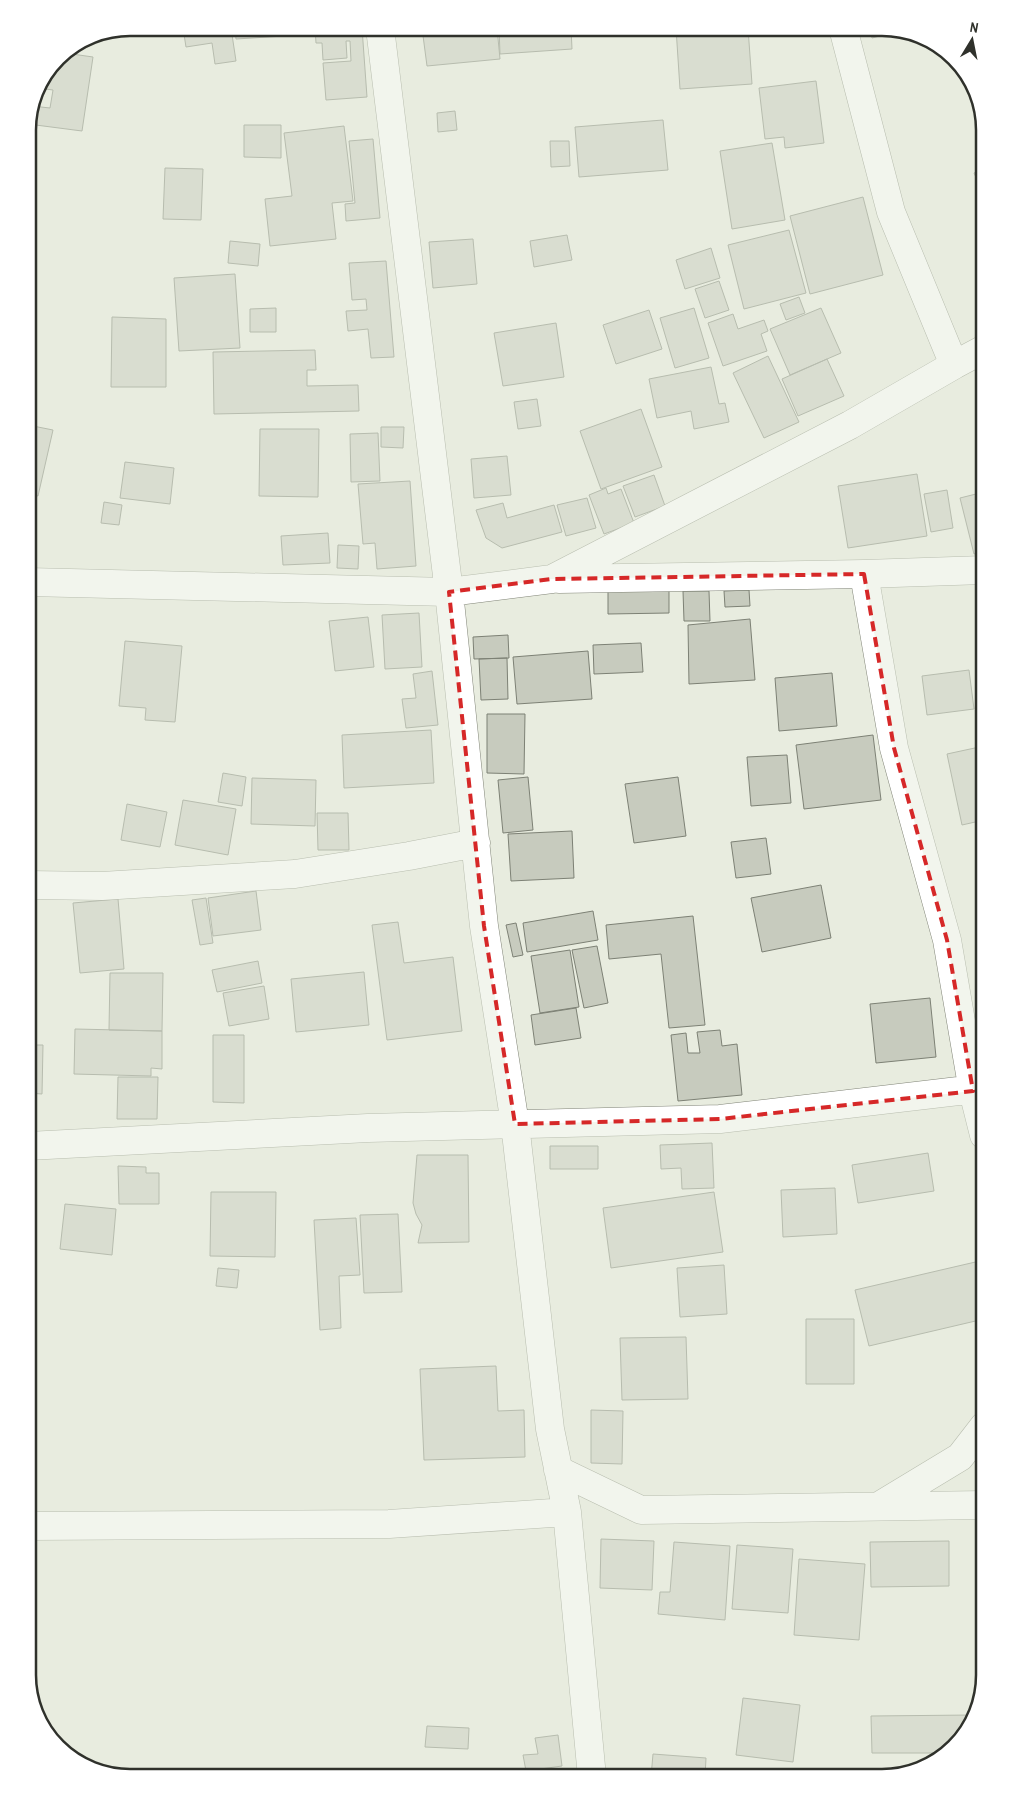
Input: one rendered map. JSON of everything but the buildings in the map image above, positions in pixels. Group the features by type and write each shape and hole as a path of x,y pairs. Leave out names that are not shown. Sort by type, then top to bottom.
{"street":[{"path":"381,36 449,592 484,926 515,1124 550,1429 567,1512 591,1769"},
{"path":"845,36 891,212 954,365"},
{"path":"552,579 850,425 976,353"},
{"path":"36,582 449,592 552,579 976,570"},
{"path":"864,574 894,748 947,940 976,1076"},
{"path":"36,885 102,886 295,874 409,856 476,843"},
{"path":"36,1146 368,1128 720,1119 976,1090"},
{"path":"878,1506 960,1457 976,1436"},
{"path":"558,1470 641,1510 976,1505"},
{"path":"36,1526 389,1524 567,1512"}],"highlighted area":[{"path":"864,574 894,748 947,940 973,1091 720,1119 515,1124 484,926 449,592 552,579"}]}
